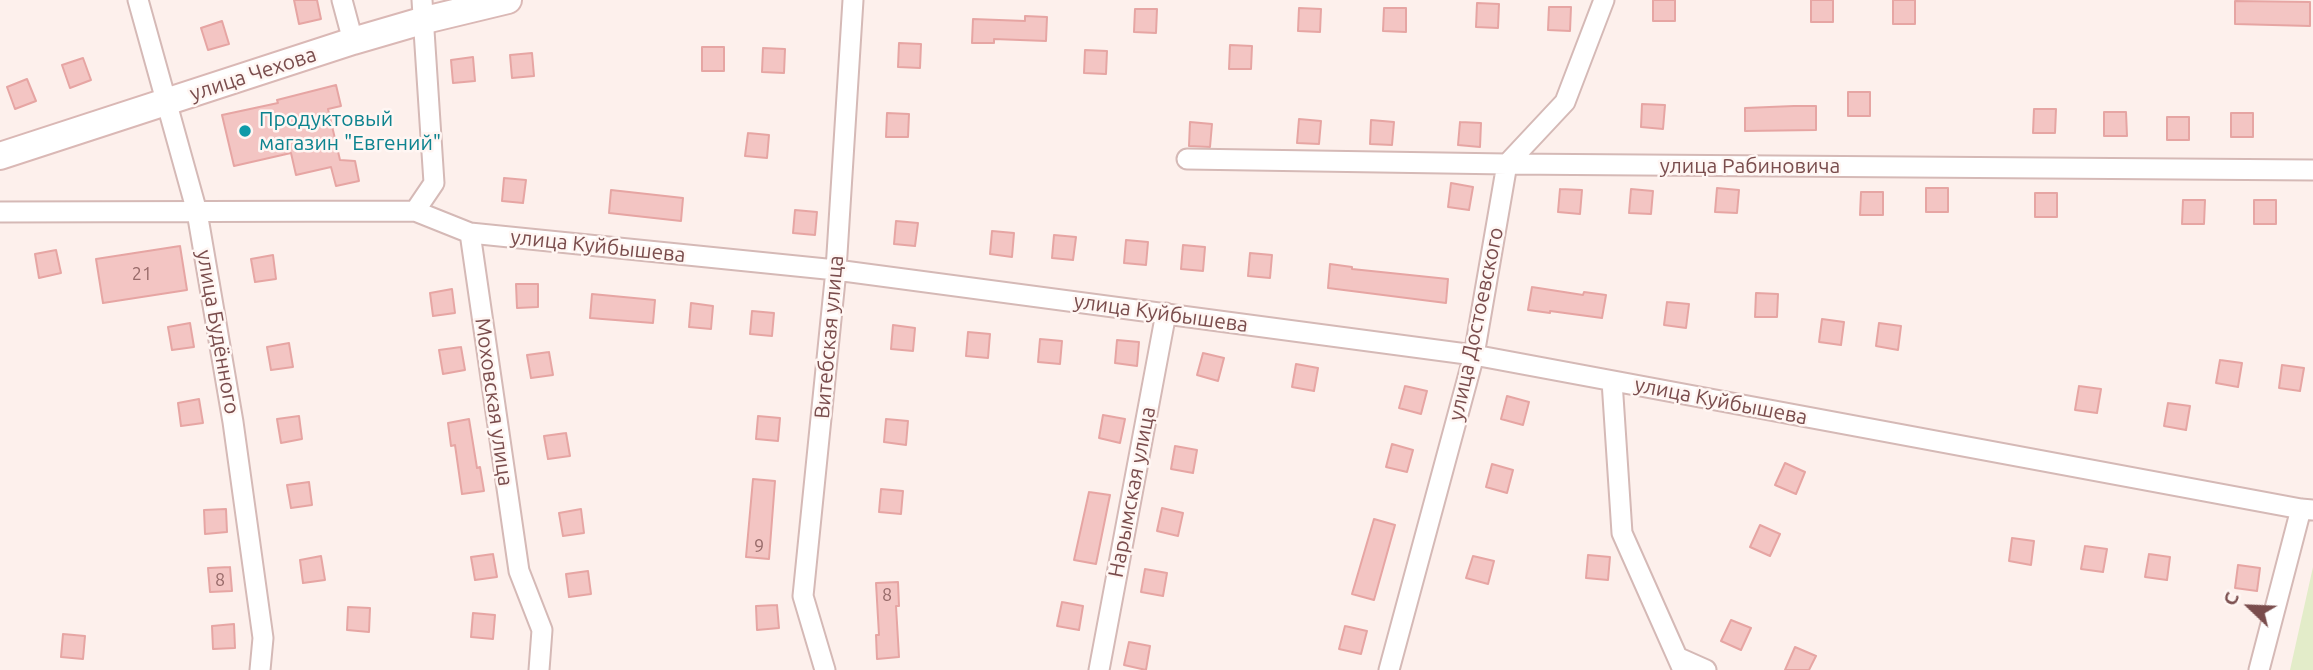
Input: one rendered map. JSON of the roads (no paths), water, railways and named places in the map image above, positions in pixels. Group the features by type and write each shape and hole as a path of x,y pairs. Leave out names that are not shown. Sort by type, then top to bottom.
{"street":[{"name":"улица Будённого","path":"138,0 197,212 233,422 263,638 260,670"},
{"path":"342,0 353,41"},
{"name":"улица Чехова","path":"0,156 353,41 423,10 508,0"},
{"name":"Витебская улица","path":"825,670 803,596 836,270 853,0"},
{"path":"1507,164 1565,102 1604,0"},
{"path":"415,211 434,183 423,10"},
{"name":"улица Рабиновича","path":"1186,159 2313,170"},
{"name":"улица Достоевского","path":"1389,670 1474,355 1507,164"},
{"name":"улица Куйбышева","path":"0,212 415,211 470,233 836,270 1474,355 2307,510"},
{"name":"Моховская улица","path":"470,233 519,571 541,630 538,670"},
{"name":"Нарымская улица","path":"1099,670 1166,313"},
{"path":"1612,381 1622,533 1681,664 1706,670"},
{"path":"2259,670 2307,510"}],"place":[{"name":"Продуктовый магазин \"Евгений\"","path":"245,131"}]}
